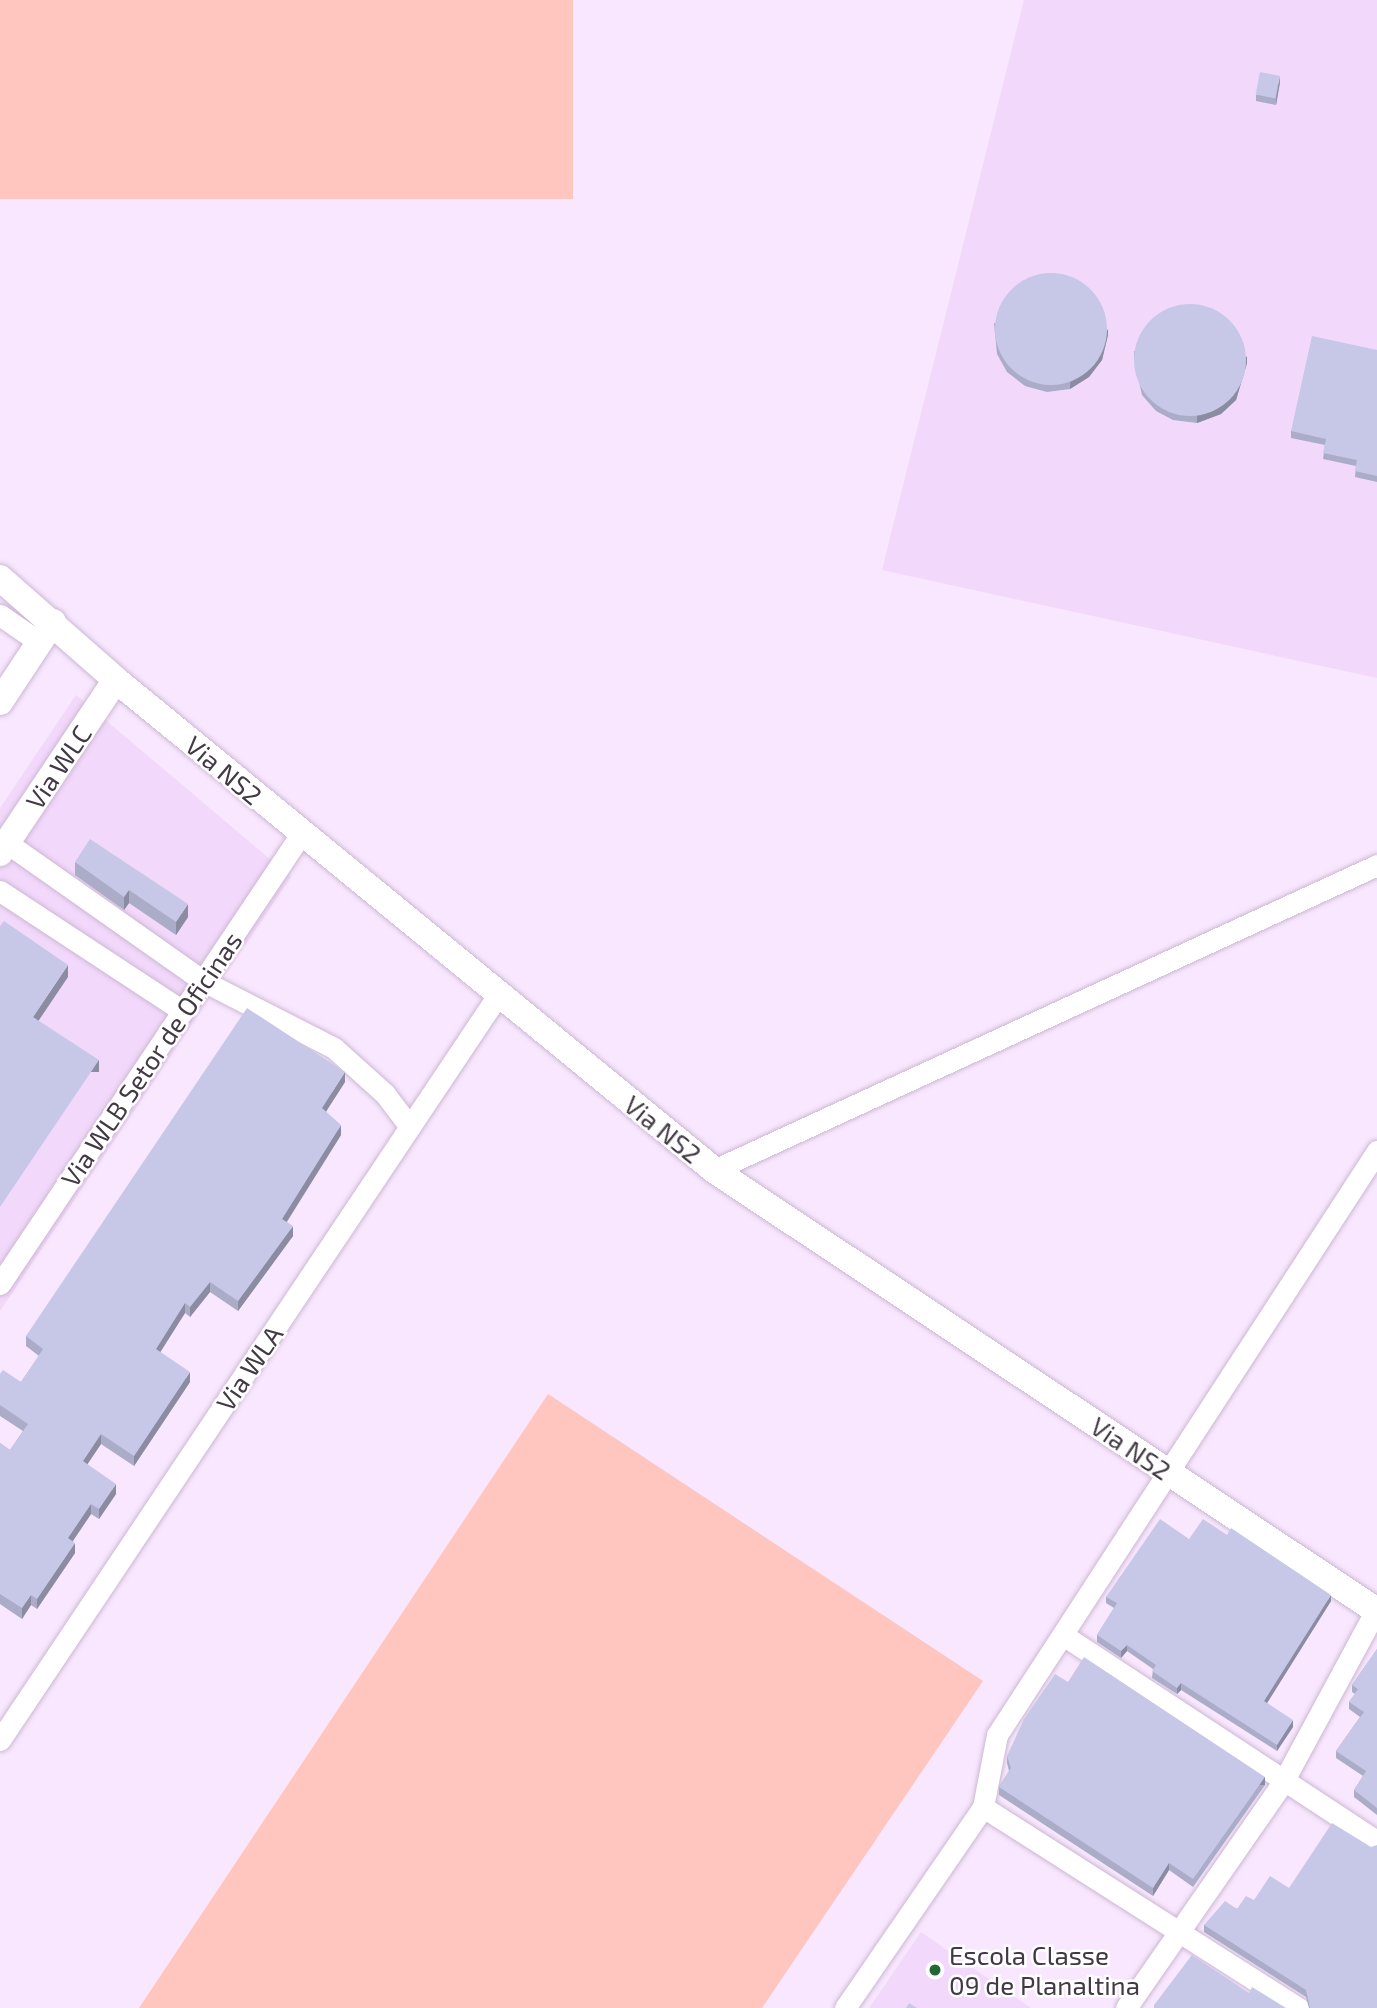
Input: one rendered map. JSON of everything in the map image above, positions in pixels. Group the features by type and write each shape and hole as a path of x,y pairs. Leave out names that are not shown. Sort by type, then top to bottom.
{"street":[{"name":"Via NS2","path":"0,578 46,632 116,680 714,1170 1376,1611"},
{"path":"0,615 46,632 0,702"},
{"name":"Via WLC","path":"4,848 116,680"},
{"name":"Via WLB Setor de Oficinas","path":"0,1284 301,834"},
{"path":"4,848 203,981 334,1048 384,1094 410,1127"},
{"path":"714,1170 1377,864"},
{"path":"0,891 183,1010"},
{"name":"Via WLA","path":"0,1740 498,995"},
{"path":"845,2008 983,1807 997,1735 1165,1471 1377,1151"},
{"path":"1126,2008 1178,1929 1283,1782 1376,1611"},
{"path":"1063,1635 1283,1782 1377,1841"},
{"path":"983,1807 1299,2008"}],"shaded area":[{"path":"0,0 573,0 573,199 0,199"},
{"path":"1024,0 1377,0 1377,678 882,570"},
{"path":"76,695 291,877 0,1311 0,808"},
{"path":"548,1394 983,1681 762,2008 139,2008"},
{"name":"Escola Classe 09 de Planaltina","path":"921,1932 1031,2008 869,2008"}],"building":[{"path":"1260,72 1280,76 1275,98 1256,95"},
{"path":"1051,273 1072,277 1091,289 1103,308 1107,329 1103,350 1091,369 1072,381 1051,385 1030,381 1011,369 999,350 995,329 999,308 1011,289 1030,277"},
{"path":"1190,304 1211,309 1229,321 1241,339 1246,360 1241,381 1229,399 1211,411 1190,416 1169,411 1151,399 1139,381 1134,360 1139,339 1151,321 1169,309"},
{"path":"1312,336 1377,350 1377,476 1355,471 1357,460 1323,453 1326,439 1291,431"},
{"path":"90,839 188,904 176,922 129,890 124,897 75,862"},
{"path":"4,921 68,965 33,1017 99,1060 0,1207 0,926"},
{"path":"247,1008 345,1072 322,1108 341,1125 282,1219 293,1226 238,1301 210,1282 190,1307 185,1303 156,1349 190,1372 134,1456 101,1434 83,1461 116,1484 99,1509 91,1504 68,1538 75,1543 37,1599 31,1595 22,1608 0,1594 0,1443 10,1450 28,1424 0,1405 0,1374 3,1370 21,1382 43,1349 26,1336"},
{"path":"1160,1519 1189,1539 1203,1519 1227,1535 1231,1528 1331,1595 1264,1701 1293,1720 1277,1745 1181,1683 1177,1688 1152,1671 1156,1665 1127,1645 1121,1651 1097,1635 1117,1603 1106,1597"},
{"path":"1377,1649 1377,1808 1354,1790 1366,1771 1336,1751 1364,1712 1349,1702 1358,1689 1352,1685"},
{"path":"1084,1657 1265,1777 1193,1879 1169,1863 1153,1888 999,1787 1011,1768 1007,1756 1024,1719 1055,1674 1068,1682"},
{"path":"1332,1823 1371,1847 1377,1845 1377,2008 1310,2008 1306,1990 1204,1925 1225,1901 1237,1909 1246,1896 1254,1900 1270,1876 1289,1888"},
{"path":"1192,1955 1249,1993 1252,1987 1286,2008 1154,2008"}],"place":[{"name":"Escola Classe 09 de Planaltina","path":"935,1970"}]}
